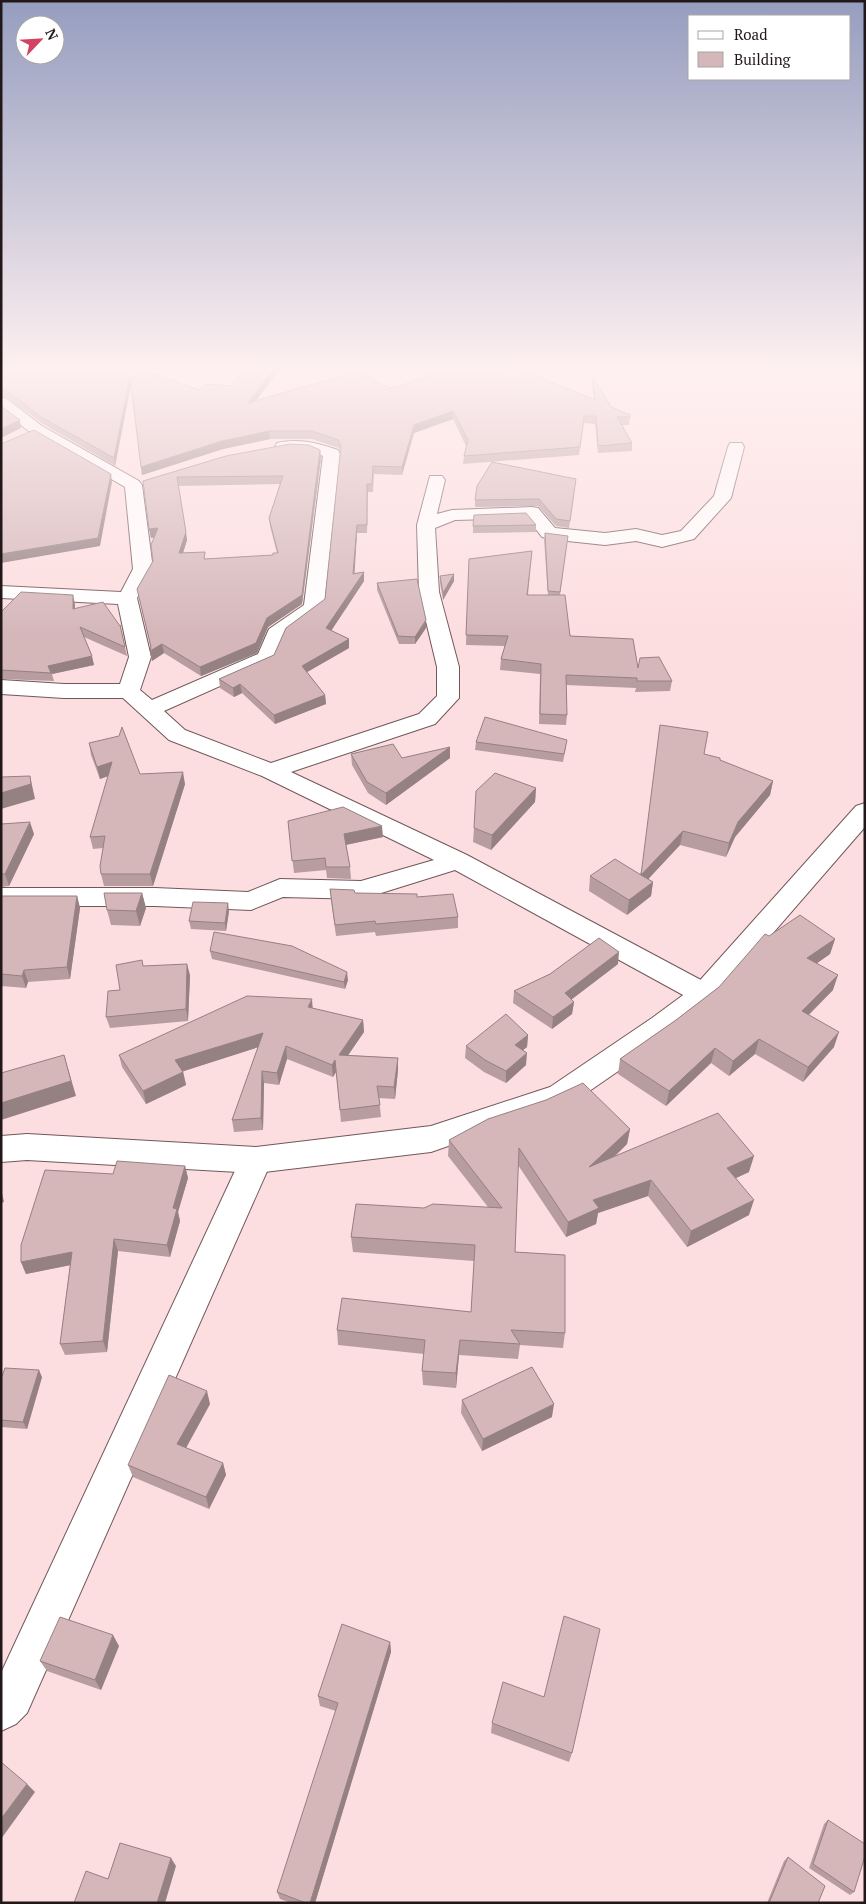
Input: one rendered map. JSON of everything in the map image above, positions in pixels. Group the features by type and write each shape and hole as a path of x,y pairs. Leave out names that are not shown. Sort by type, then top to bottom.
{"street":[{"path":"79,456 142,482 143,569 127,598 140,657 129,691"},
{"path":"149,710 267,658 276,633 314,607 321,534 332,456"},
{"path":"426,525 452,515 532,512 549,532 604,539 636,535 662,542 687,535 722,498 734,456"},
{"path":"270,771 427,719 448,698 448,667 429,592 426,525 436,480"},
{"path":"1,592 127,598"},
{"path":"1,687 64,691 129,691 177,735 270,771 458,860 704,994"},
{"path":"1,1149 27,1147 256,1160 431,1138 561,1095 662,1026 704,994 865,811"},
{"path":"1,897 156,897 251,900 280,888 362,890 458,860"},
{"path":"1,1709 16,1689 256,1160"}],"building":[{"path":"1,456 79,456 111,474 98,538 1,554"},
{"path":"140,456 176,456 141,467"},
{"path":"227,456 319,456 302,595 267,618 256,643 200,667 162,644 150,651 151,647 137,589 153,561 151,545 158,528 149,529 143,481","holes":["283,476 269,518 278,553 273,553 273,555 204,559 205,552 179,553 186,532 177,477"]},
{"path":"340,456 405,456 402,467 373,466 372,484 367,484 367,525 357,525 353,574 364,572 326,628 349,639 302,666 325,695 274,715 240,684 233,688 219,679 274,655 286,628 325,599"},
{"path":"492,462 576,479 570,521 556,519 539,499 475,500 477,486"},
{"path":"526,513 536,525 473,526 474,515"},
{"path":"545,533 568,536 560,592 548,591"},
{"path":"532,551 527,595 565,595 570,636 633,639 638,668 640,658 659,657 672,681 637,681 637,678 566,675 567,715 540,714 541,664 501,659 508,636 466,635 469,559"},
{"path":"454,574 443,593 440,576"},
{"path":"417,579 426,620 415,637 398,636 377,583"},
{"path":"21,592 73,595 73,609 103,602 120,625 125,647 80,627 92,656 48,666 51,673 1,670 1,612"},
{"path":"485,717 567,740 564,754 476,742"},
{"path":"660,725 708,732 704,754 720,758 720,760 773,781 738,822 729,843 683,831 641,875"},
{"path":"122,727 140,774 183,772 150,874 101,874 100,866 105,836 90,837 112,762 97,767 89,743 119,736"},
{"path":"393,744 402,758 450,747 386,793 367,782 351,754"},
{"path":"495,773 536,788 492,835 474,828 476,791"},
{"path":"30,776 31,784 1,793 1,777"},
{"path":"343,807 382,826 344,834 350,867 326,867 325,858 292,861 288,821"},
{"path":"30,822 5,874 1,874 1,824"},
{"path":"615,859 653,882 629,900 590,876"},
{"path":"330,889 354,890 355,893 417,894 417,897 453,894 458,917 376,924 375,921 335,925"},
{"path":"104,893 142,893 136,911 107,910"},
{"path":"1,896 77,896 67,967 24,970 22,976 1,974"},
{"path":"193,902 228,903 225,923 189,921"},
{"path":"800,915 835,939 807,958 838,975 802,1011 839,1032 808,1067 759,1039 733,1061 715,1048 669,1091 620,1059 719,987 765,934 769,936"},
{"path":"214,932 292,946 347,972 344,982 210,951"},
{"path":"599,938 619,952 565,993 574,1002 553,1017 514,991 550,974"},
{"path":"142,960 143,966 187,964 186,1009 106,1017 108,991 120,990 116,965"},
{"path":"247,996 312,999 308,1007 363,1020 339,1055 398,1058 394,1087 377,1086 380,1105 340,1110 335,1060 332,1065 286,1046 277,1073 262,1071 261,1118 232,1120 263,1033 175,1060 183,1072 143,1091 119,1055"},
{"path":"506,1014 528,1035 515,1045 527,1053 506,1071 485,1060 466,1046"},
{"path":"64,1055 71,1081 1,1103 1,1073"},
{"path":"583,1083 630,1129 589,1167 718,1113 754,1156 727,1168 754,1200 691,1231 651,1180 593,1200 599,1208 568,1222 519,1148 515,1252 565,1255 565,1333 511,1330 520,1344 460,1340 456,1373 422,1371 425,1340 337,1330 342,1298 471,1312 475,1245 351,1237 356,1204 424,1208 433,1204 502,1208 449,1140 488,1119 546,1100"},
{"path":"117,1161 185,1166 173,1208 177,1209 167,1245 114,1239 103,1341 60,1344 72,1252 21,1262 21,1245 45,1170 113,1174"},
{"path":"532,1367 554,1404 483,1439 462,1400"},
{"path":"5,1368 39,1370 23,1422 1,1420 1,1379"},
{"path":"169,1375 207,1391 177,1444 223,1463 206,1497 128,1465"},
{"path":"564,1616 600,1629 572,1753 492,1723 503,1682 544,1697"},
{"path":"60,1617 113,1635 95,1680 40,1661"},
{"path":"342,1624 390,1642 310,1903 306,1903 277,1892 338,1703 318,1696"},
{"path":"1,1762 27,1784 1,1819"},
{"path":"828,1820 865,1844 865,1856 854,1892 813,1864"},
{"path":"120,1843 171,1858 157,1903 74,1903 86,1871 108,1879"},
{"path":"788,1857 825,1886 818,1903 769,1903"}]}
